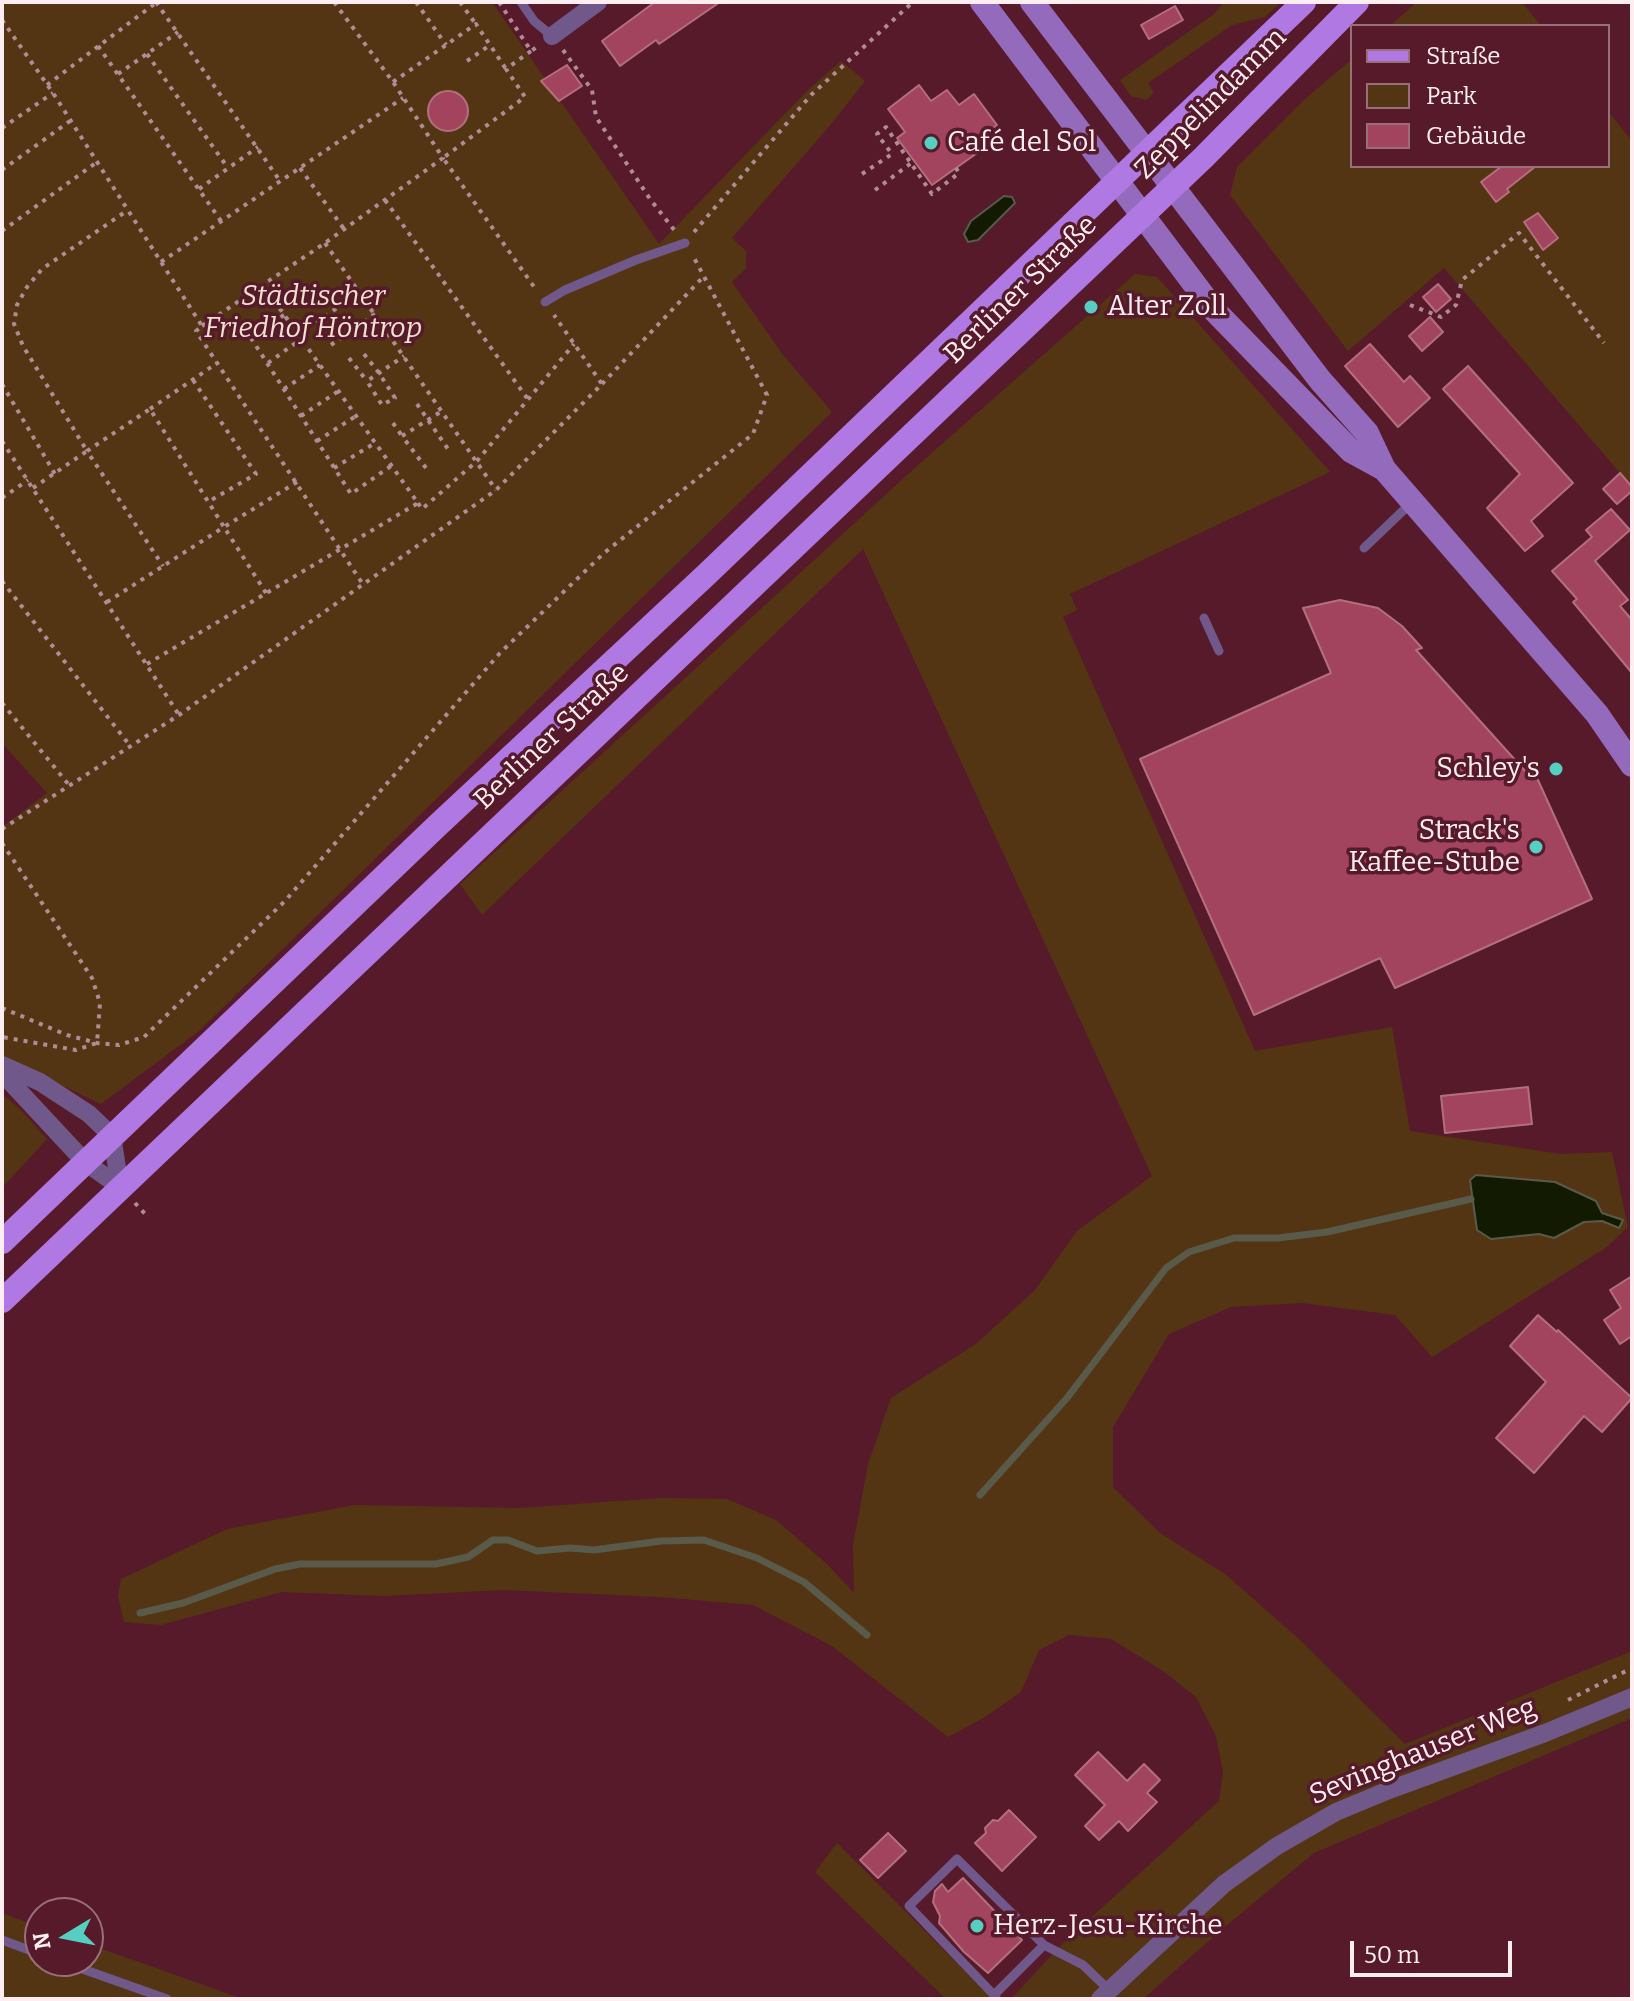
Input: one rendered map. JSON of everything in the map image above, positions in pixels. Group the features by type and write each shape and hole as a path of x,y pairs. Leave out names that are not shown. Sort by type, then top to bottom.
{"main road":[{"path":"982,2 1214,310 1351,451 1384,469"},
{"path":"1032,2 1320,380 1367,433 1384,469 1597,714 1632,765"},
{"name":"Zeppelindamm","path":"1117,182 1304,2"},
{"name":"Zeppelindamm","path":"1142,215 1357,2"},
{"name":"Berliner Straße","path":"2,1242 1117,182"},
{"name":"Berliner Straße","path":"2,1301 1142,215"}],"street":[{"path":"552,36 598,2"},
{"path":"2,1065 40,1082 89,1114 112,1136 120,1187"},
{"path":"2,1073 85,1162 120,1187"},
{"name":"Sevinghauser Weg","path":"1104,1994 1224,1884 1277,1846 1336,1812 1632,1697"}],"lane":[{"path":"521,2 534,21 552,36"},
{"path":"545,302 565,290 636,260 685,243"},
{"path":"1364,548 1413,502"},
{"path":"1204,618 1219,651"},
{"path":"1044,1945 996,1997 909,1906 957,1859 1044,1945 1083,1965 1104,1994"},
{"path":"2,1940 24,1948"},
{"path":"104,1977 167,1999"}],"path":[{"path":"47,85 157,2 280,181"},
{"path":"334,2 602,384"},
{"path":"416,2 446,45"},
{"path":"362,583 196,331 325,243 525,97 460,2"},
{"path":"685,243 811,95 913,2"},
{"path":"2,20 53,93 202,326"},
{"path":"393,82 476,24"},
{"path":"118,74 178,32"},
{"path":"2,1008 97,1043 119,1045 144,1037 285,901 500,653 604,553 753,434 767,395 705,274 650,199 596,117 592,90 552,36"},
{"path":"467,61 490,45"},
{"path":"98,46 221,221"},
{"path":"506,69 531,51"},
{"path":"147,54 228,168"},
{"path":"2,128 53,93"},
{"path":"161,262 403,98"},
{"path":"2,170 70,121"},
{"path":"862,174 892,154 877,134 886,127 932,194 959,173 956,168"},
{"path":"199,189 258,147"},
{"path":"2,231 97,162"},
{"path":"875,190 912,162"},
{"path":"300,168 344,229"},
{"path":"385,200 527,398"},
{"path":"128,210 42,269 17,305 14,324 23,346 87,451 163,566"},
{"path":"1410,305 1441,317 1456,305 1462,280 1519,233 1604,343"},
{"path":"325,243 496,490"},
{"path":"2,829 179,715 496,490 602,384 705,274"},
{"path":"263,285 422,509 477,461 574,344"},
{"path":"317,323 359,291"},
{"path":"331,345 375,314"},
{"path":"284,315 251,338 351,494 391,466"},
{"path":"267,364 301,339"},
{"path":"349,358 382,405 395,398 364,354"},
{"path":"367,381 404,356"},
{"path":"33,488 217,363"},
{"path":"284,389 320,365"},
{"path":"193,380 256,474 208,502"},
{"path":"2,384 55,474"},
{"path":"301,416 337,392"},
{"path":"417,404 450,452"},
{"path":"150,409 266,593"},
{"path":"402,436 442,411"},
{"path":"317,441 356,416"},
{"path":"393,423 426,468"},
{"path":"2,441 179,715"},
{"path":"334,468 375,443"},
{"path":"2,498 28,480"},
{"path":"107,602 297,482"},
{"path":"147,664 418,503"},
{"path":"2,581 131,747"},
{"path":"2,703 69,785"},
{"path":"2,843 92,978 100,1003 97,1043"},
{"path":"2,1037 76,1050 97,1043"}],"green space":[{"name":"Städtischer Friedhof Höntrop","path":"2,2 492,2 659,244 809,89 841,61 865,81 732,238 746,251 746,268 732,282 783,355 832,412 199,1031 101,1104 2,1057 2,827 47,793 2,743"},
{"path":"1224,2 1281,2 1265,17 1232,25 1148,83 1154,93 1146,100 1131,96 1120,80 1214,14"},
{"path":"1417,2 1522,2 1539,24 1392,24"},
{"path":"1350,61 1350,168 1610,168 1610,114 1632,141 1632,487 1444,268 1348,351 1230,195 1237,167 1304,100"},
{"path":"1135,274 1157,277 1330,472 1070,594 1077,610 1063,617 1255,1051 1392,1027 1410,1131 1561,1154 1612,1152 1628,1227 1607,1247 1432,1357 1395,1315 1302,1303 1231,1307 1169,1334 1113,1427 1113,1487 1160,1533 1225,1574 1299,1639 1405,1744 1632,1651 1632,1718 1314,1853 1143,1999 1011,1999 1061,1945 1219,1801 1223,1772 1216,1736 1196,1697 1163,1671 1111,1639 1069,1635 1039,1650 1021,1692 948,1737 832,1646 753,1605 504,1590 385,1596 282,1592 161,1625 124,1622 118,1596 121,1579 227,1529 354,1505 520,1508 661,1498 727,1499 776,1520 827,1564 854,1593 853,1545 868,1464 891,1398 977,1343 1035,1290 1077,1231 1152,1176 863,549 482,915 460,884 917,466"},
{"path":"2,1094 47,1139 2,1188"},
{"path":"837,1843 993,1999 946,1999 815,1872"},
{"path":"2,1913 24,1921 24,1977 104,1977 104,1950 243,1999 2,1999"}],"shaded area":[{"path":"1004,196 1012,197 1015,203 978,240 968,242 964,234 971,221"},
{"path":"1476,1175 1555,1182 1596,1201 1602,1213 1623,1220 1619,1228 1602,1221 1584,1222 1554,1238 1539,1234 1491,1239 1477,1230 1470,1180"}],"building":[{"path":"655,2 720,2 659,44 656,40 620,66 602,41"},
{"path":"1175,6 1183,20 1149,39 1141,25"},
{"path":"567,65 582,86 559,101 541,81"},
{"path":"919,85 931,101 947,90 959,105 974,94 997,125 974,143 980,151 932,185 897,138 905,132 888,109"},
{"path":"448,91 462,97 468,111 462,125 448,131 434,125 428,111 434,97"},
{"path":"1499,168 1533,168 1496,202 1481,182"},
{"path":"1538,213 1558,238 1543,250 1524,222"},
{"path":"1438,284 1451,299 1436,312 1423,297"},
{"path":"1430,317 1443,332 1422,351 1409,336"},
{"path":"1370,344 1404,382 1410,376 1430,398 1398,427 1345,366"},
{"path":"1468,366 1573,483 1531,521 1543,536 1525,551 1487,508 1520,474 1443,389"},
{"path":"1620,473 1632,491 1617,504 1603,489"},
{"path":"1611,509 1630,530 1595,561 1628,600 1620,606 1632,620 1632,673 1573,602 1577,599 1552,571 1592,537 1586,530"},
{"path":"1340,600 1378,608 1402,626 1422,648 1416,650 1526,772 1533,769 1592,899 1395,988 1380,958 1254,1015 1140,759 1331,673 1303,608"},
{"path":"1528,1087 1532,1124 1445,1133 1441,1096"},
{"path":"1632,1276 1632,1336 1620,1344 1604,1320 1621,1308 1610,1290"},
{"path":"1538,1315 1632,1398 1602,1432 1584,1416 1534,1473 1496,1438 1546,1382 1510,1346"},
{"path":"1098,1752 1127,1781 1144,1764 1160,1780 1147,1793 1157,1802 1128,1831 1119,1821 1099,1840 1085,1826 1105,1805 1075,1775"},
{"path":"1009,1810 1036,1837 1002,1871 975,1843 986,1833 985,1828 993,1820 998,1821"},
{"path":"888,1833 906,1851 878,1878 860,1860"},
{"name":"Herz-Jesu-Kirche","path":"963,1878 1022,1940 988,1973 964,1952 939,1923 940,1916 933,1902 935,1891 942,1884 948,1892"}],"waterway":[{"path":"980,1495 1067,1398 1166,1268 1189,1252 1234,1238 1278,1238 1327,1232 1471,1199"},
{"path":"140,1613 183,1603 275,1569 300,1564 436,1564 468,1557 493,1540 508,1540 537,1551 570,1548 594,1550 661,1541 704,1540 757,1558 804,1582 867,1635"}],"place":[{"name":"Café del Sol","path":"931,143"},
{"name":"Alter Zoll","path":"1091,307"},
{"name":"Schley's","path":"1556,769"},
{"name":"Strack's Kaffee-Stube","path":"1536,847"},
{"name":"Herz-Jesu-Kirche","path":"977,1926"}]}
